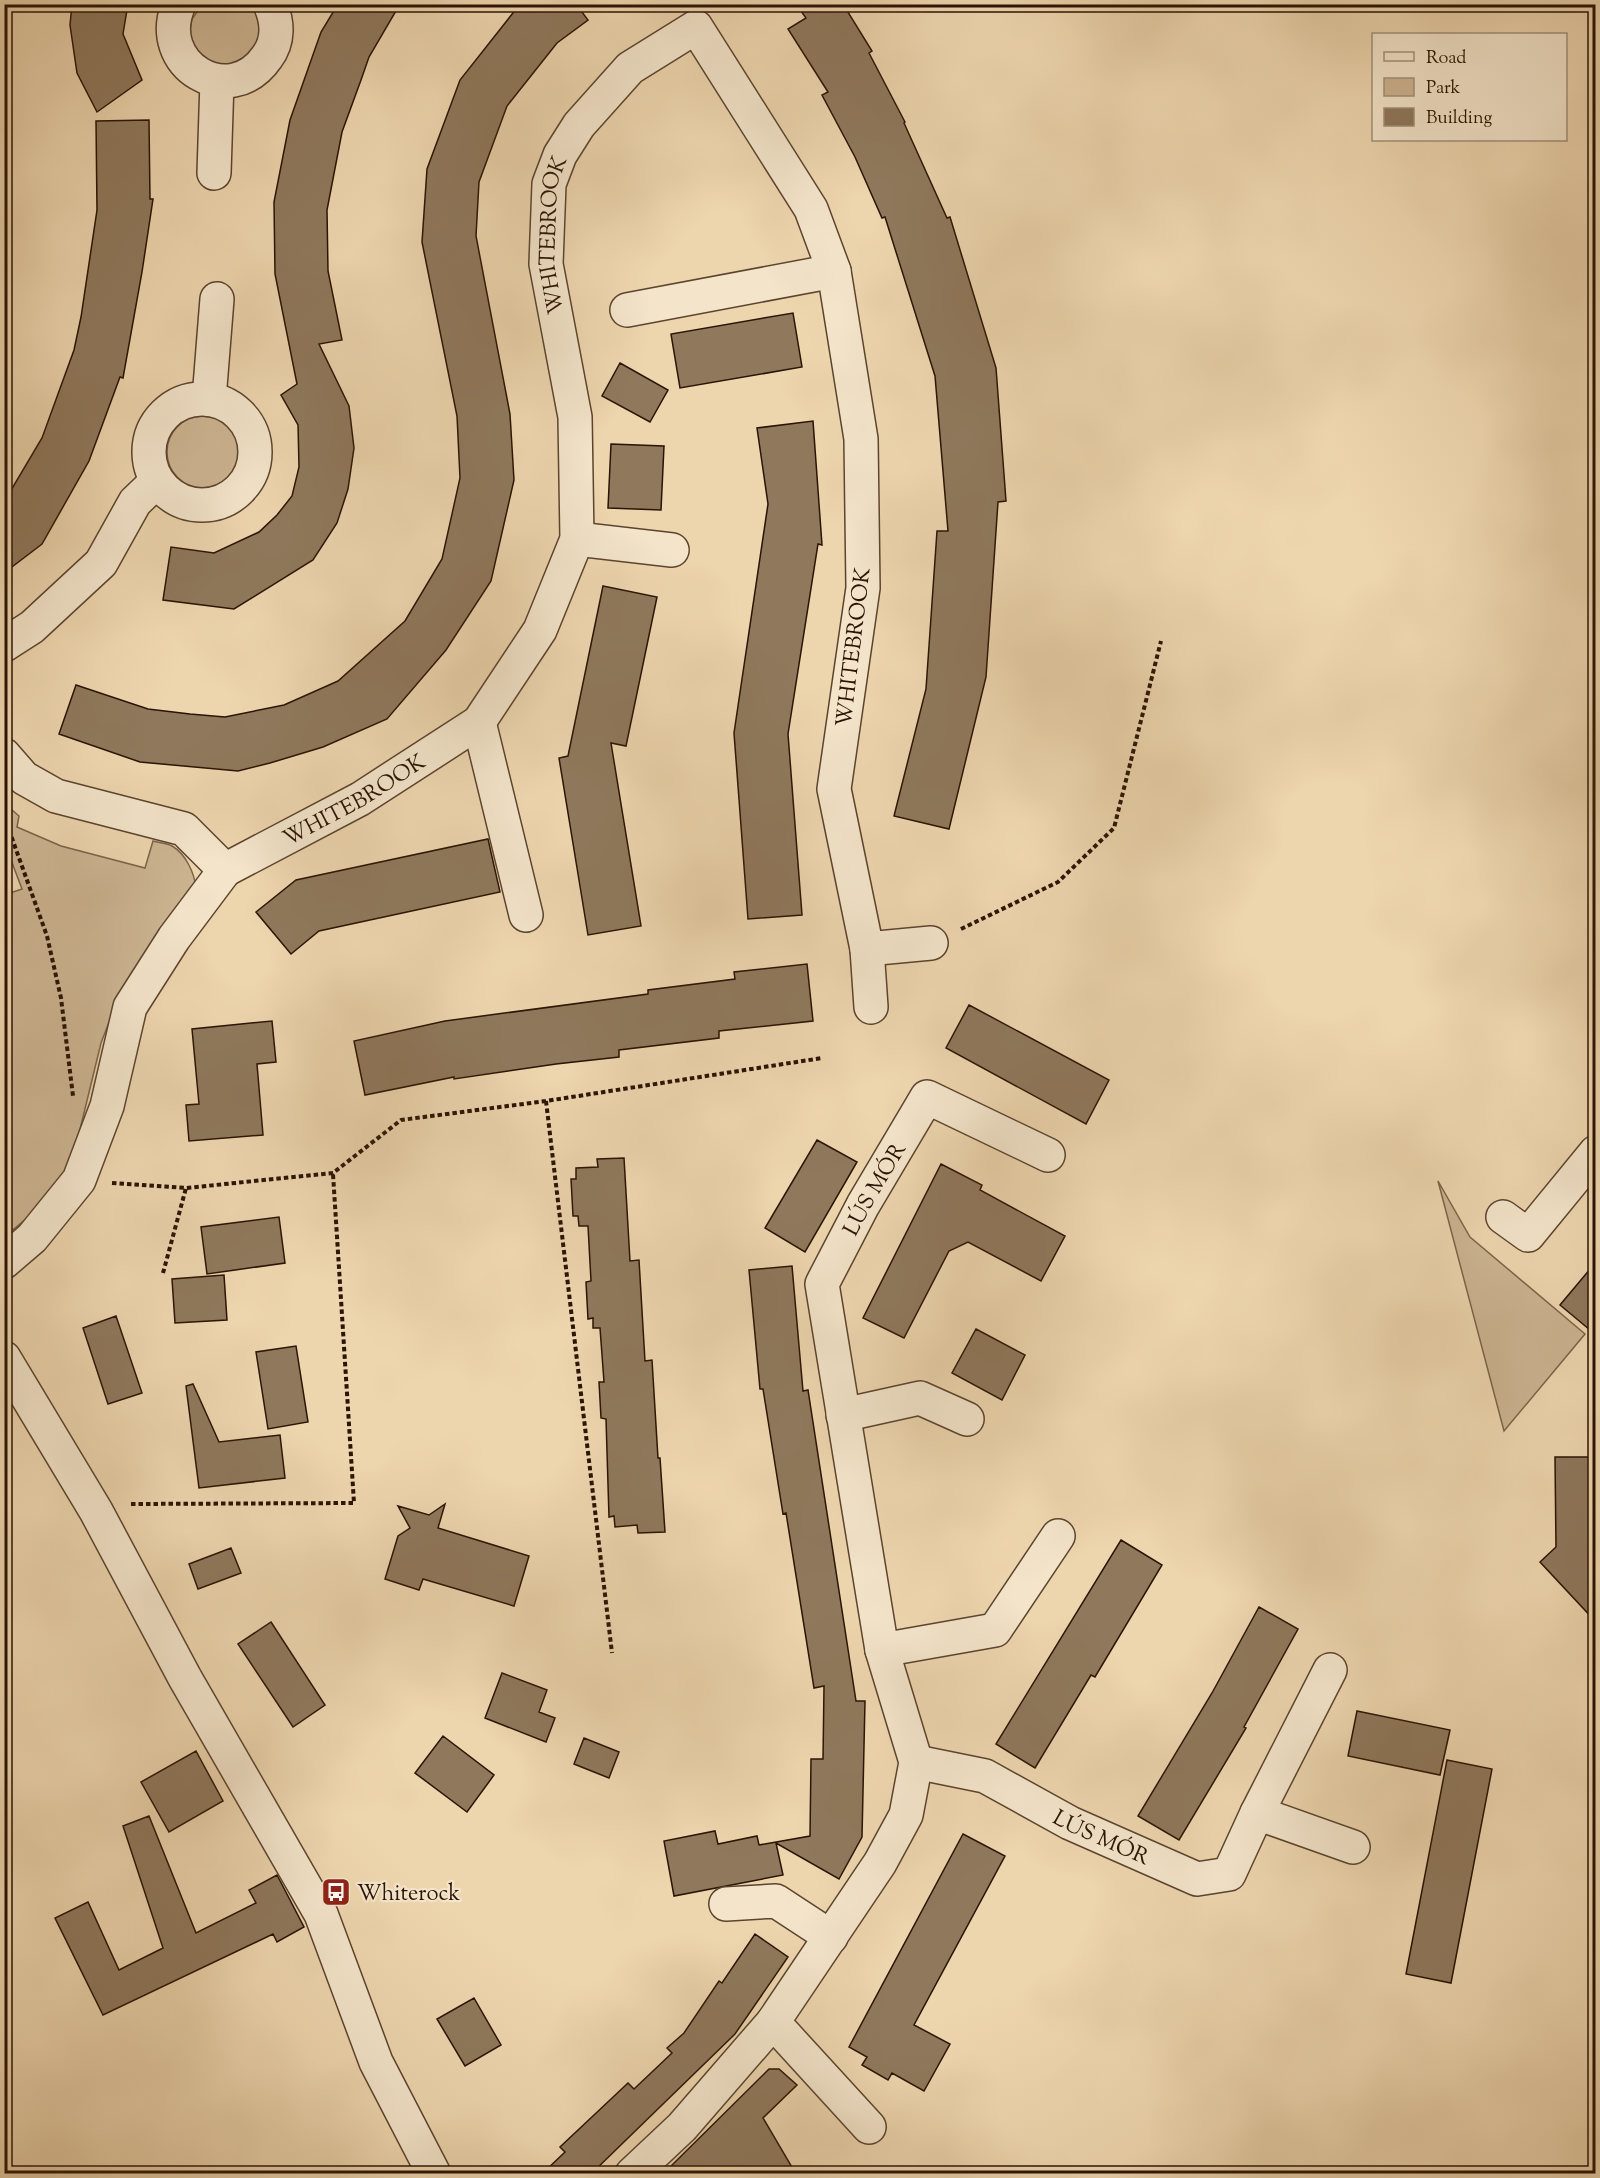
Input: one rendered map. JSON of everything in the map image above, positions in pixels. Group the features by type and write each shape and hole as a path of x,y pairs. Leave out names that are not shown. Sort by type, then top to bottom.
{"street":[{"path":"179,4 174,16 172,33 177,51 186,65 201,76 217,81 234,80 250,75 272,51 277,34 276,18 270,4"},
{"name":"WHITEBROOK","path":"4,1262 32,1238 79,1180 107,1106 130,1007 174,938 225,870 360,799 479,722 540,630 577,539 576,417 546,264 549,184 560,155 579,125 630,68 691,16 811,209 834,271 861,439 864,588 834,789 867,949 871,1007"},
{"path":"214,173 217,81"},
{"path":"627,310 834,271"},
{"path":"209,399 216,298"},
{"path":"192,399 209,399 226,404 233,409 250,429 255,447 254,464 247,481 235,494 219,502 202,505 184,502 169,494 157,481 150,465 149,447 153,431 162,416 176,405 192,399"},
{"path":"4,645 32,627 101,562 135,502 157,481"},
{"path":"577,539 672,550"},
{"path":"479,722 526,915"},
{"path":"4,755 24,778 56,796 184,829 225,870"},
{"path":"867,949 931,943"},
{"name":"LÚS MÓR","path":"632,2174 682,2127 773,2022 880,1863 906,1815 916,1762 882,1650 822,1284 863,1205 927,1097 1048,1155"},
{"path":"1503,1216 1528,1235 1596,1152"},
{"path":"4,1358 92,1504 185,1678 321,1914 376,2062 434,2174"},
{"path":"843,1415 920,1398 967,1419"},
{"path":"882,1650 995,1630 1058,1536"},
{"name":"LÚS MÓR","path":"916,1762 985,1776 1070,1823 1197,1879 1229,1874 1329,1670"},
{"path":"1257,1813 1353,1846"},
{"path":"726,1904 776,1901 831,1936"},
{"path":"773,2022 870,2127"}],"path":[{"path":"931,943 1058,882 1114,828 1161,641"},
{"path":"4,816 47,936 61,998 73,1097"},
{"path":"79,1180 186,1188 333,1173 401,1119 546,1101 822,1058"},
{"path":"546,1101 612,1653"},
{"path":"92,1504 354,1503 333,1173"},
{"path":"163,1273 186,1188"}],"green space":[{"path":"202,5 250,5 258,14 261,37 256,48 239,64 216,65 197,52 191,42 190,30 192,19"},
{"path":"203,416 223,422 233,432 239,452 233,472 223,482 203,488 183,482 173,472 167,452 173,432 183,422"},
{"path":"5,804 19,816 17,827 61,846 145,868 153,841 170,845 177,849 185,859 196,887 131,975 111,1017 101,1043 75,1150 62,1181 42,1205 14,1229 5,1231 4,895 22,889 5,844"},
{"path":"1438,1181 1470,1237 1585,1334 1504,1431"}],"building":[{"path":"72,4 128,4 123,34 142,80 97,112 77,73 70,25"},
{"path":"338,4 400,4 369,57 342,132 327,210 328,271 342,340 319,344 349,406 354,448 348,489 337,523 313,560 234,609 163,600 171,547 214,553 259,532 292,496 299,467 298,425 281,395 297,384 275,274 274,202 290,120 321,32"},
{"path":"520,4 576,4 588,20 557,43 507,106 479,182 476,236 510,414 514,480 491,581 446,650 387,719 323,747 238,771 140,762 59,734 76,685 148,709 190,714 225,717 284,705 338,681 405,621 442,559 460,478 457,416 422,242 427,169 460,80"},
{"path":"796,4 843,4 872,51 869,53 905,122 947,218 950,217 996,368 1006,501 998,502 986,677 949,829 894,816 926,689 937,531 948,531 935,376 885,217 882,218 855,157 822,95 828,92 788,29 806,18"},
{"path":"149,120 150,199 153,199 123,378 120,377 89,461 42,544 4,573 4,502 42,438 74,350 81,317 97,210 96,121"},
{"path":"793,313 802,367 680,388 671,334"},
{"path":"620,363 668,390 650,422 602,396"},
{"path":"813,421 822,545 818,544 788,734 802,915 748,919 734,733 768,504 757,428"},
{"path":"611,444 664,446 661,510 608,508"},
{"path":"603,586 657,597 626,746 611,743 641,926 588,935 559,758 568,756"},
{"path":"488,839 500,892 319,931 291,954 256,912 296,880"},
{"path":"807,964 813,1021 719,1031 719,1038 619,1050 619,1057 454,1079 454,1077 365,1095 354,1041 445,1021 648,994 648,990 735,979 734,972"},
{"path":"969,1005 1109,1080 1086,1124 946,1048"},
{"path":"272,1021 276,1062 257,1064 263,1135 189,1141 186,1105 199,1104 192,1029"},
{"path":"817,1140 857,1162 805,1252 765,1228"},
{"path":"624,1158 630,1261 639,1260 645,1361 652,1360 665,1532 638,1533 637,1525 615,1527 614,1516 609,1517 606,1419 601,1418 599,1382 604,1382 600,1328 593,1328 593,1318 588,1319 586,1282 591,1281 588,1226 579,1226 578,1216 573,1216 571,1179 576,1179 576,1168 598,1167 597,1159"},
{"path":"941,1164 982,1185 980,1190 1065,1236 1041,1281 968,1242 949,1251 904,1338 863,1318"},
{"path":"279,1217 285,1263 207,1274 201,1227"},
{"path":"1596,1262 1596,1335 1560,1305"},
{"path":"792,1266 803,1391 808,1390 856,1701 865,1701 862,1837 839,1879 776,1843 783,1875 674,1896 664,1841 715,1831 718,1844 757,1836 759,1845 810,1836 811,1759 823,1759 824,1686 814,1688 786,1513 783,1514 763,1389 760,1389 749,1270"},
{"path":"224,1275 227,1320 175,1323 172,1279"},
{"path":"116,1316 142,1393 108,1404 83,1328"},
{"path":"976,1329 1025,1355 1002,1400 952,1373"},
{"path":"296,1346 308,1422 268,1429 256,1352"},
{"path":"193,1384 219,1442 280,1435 285,1478 199,1488 186,1386"},
{"path":"1555,1457 1593,1457 1593,1482 1596,1482 1596,1622 1540,1562 1556,1547"},
{"path":"445,1504 438,1528 529,1556 514,1606 423,1579 419,1590 385,1579 398,1536 410,1528 398,1506 429,1515"},
{"path":"1121,1540 1162,1565 1095,1677 1091,1675 1035,1768 996,1744"},
{"path":"231,1548 241,1573 198,1589 189,1564"},
{"path":"1259,1607 1298,1629 1244,1727 1246,1728 1179,1840 1138,1816 1212,1693"},
{"path":"271,1622 325,1705 293,1727 238,1644"},
{"path":"502,1673 547,1690 539,1712 555,1718 546,1742 485,1718"},
{"path":"1357,1711 1450,1730 1440,1775 1348,1756"},
{"path":"443,1736 494,1775 467,1812 415,1773"},
{"path":"584,1738 619,1752 609,1778 574,1764"},
{"path":"196,1751 223,1801 169,1832 141,1782"},
{"path":"1447,1760 1492,1769 1451,1983 1406,1974"},
{"path":"149,1816 196,1933 256,1903 249,1890 277,1875 304,1927 277,1942 273,1934 103,2015 55,1918 88,1902 119,1970 163,1948 123,1826"},
{"path":"963,1834 1005,1856 914,2025 950,2044 924,2091 892,2073 888,2080 862,2065 867,2057 849,2047"},
{"path":"755,1934 788,1957 735,2034 591,2174 542,2174 565,2152 560,2147 628,2083 634,2089 672,2053 667,2048 684,2033 719,1981 722,1983"},
{"path":"474,1998 501,2045 465,2066 437,2019"},
{"path":"769,2069 779,2069 797,2085 763,2118 796,2174 663,2174"}],"place":[{"name":"Whiterock","path":"336,1892"}]}
